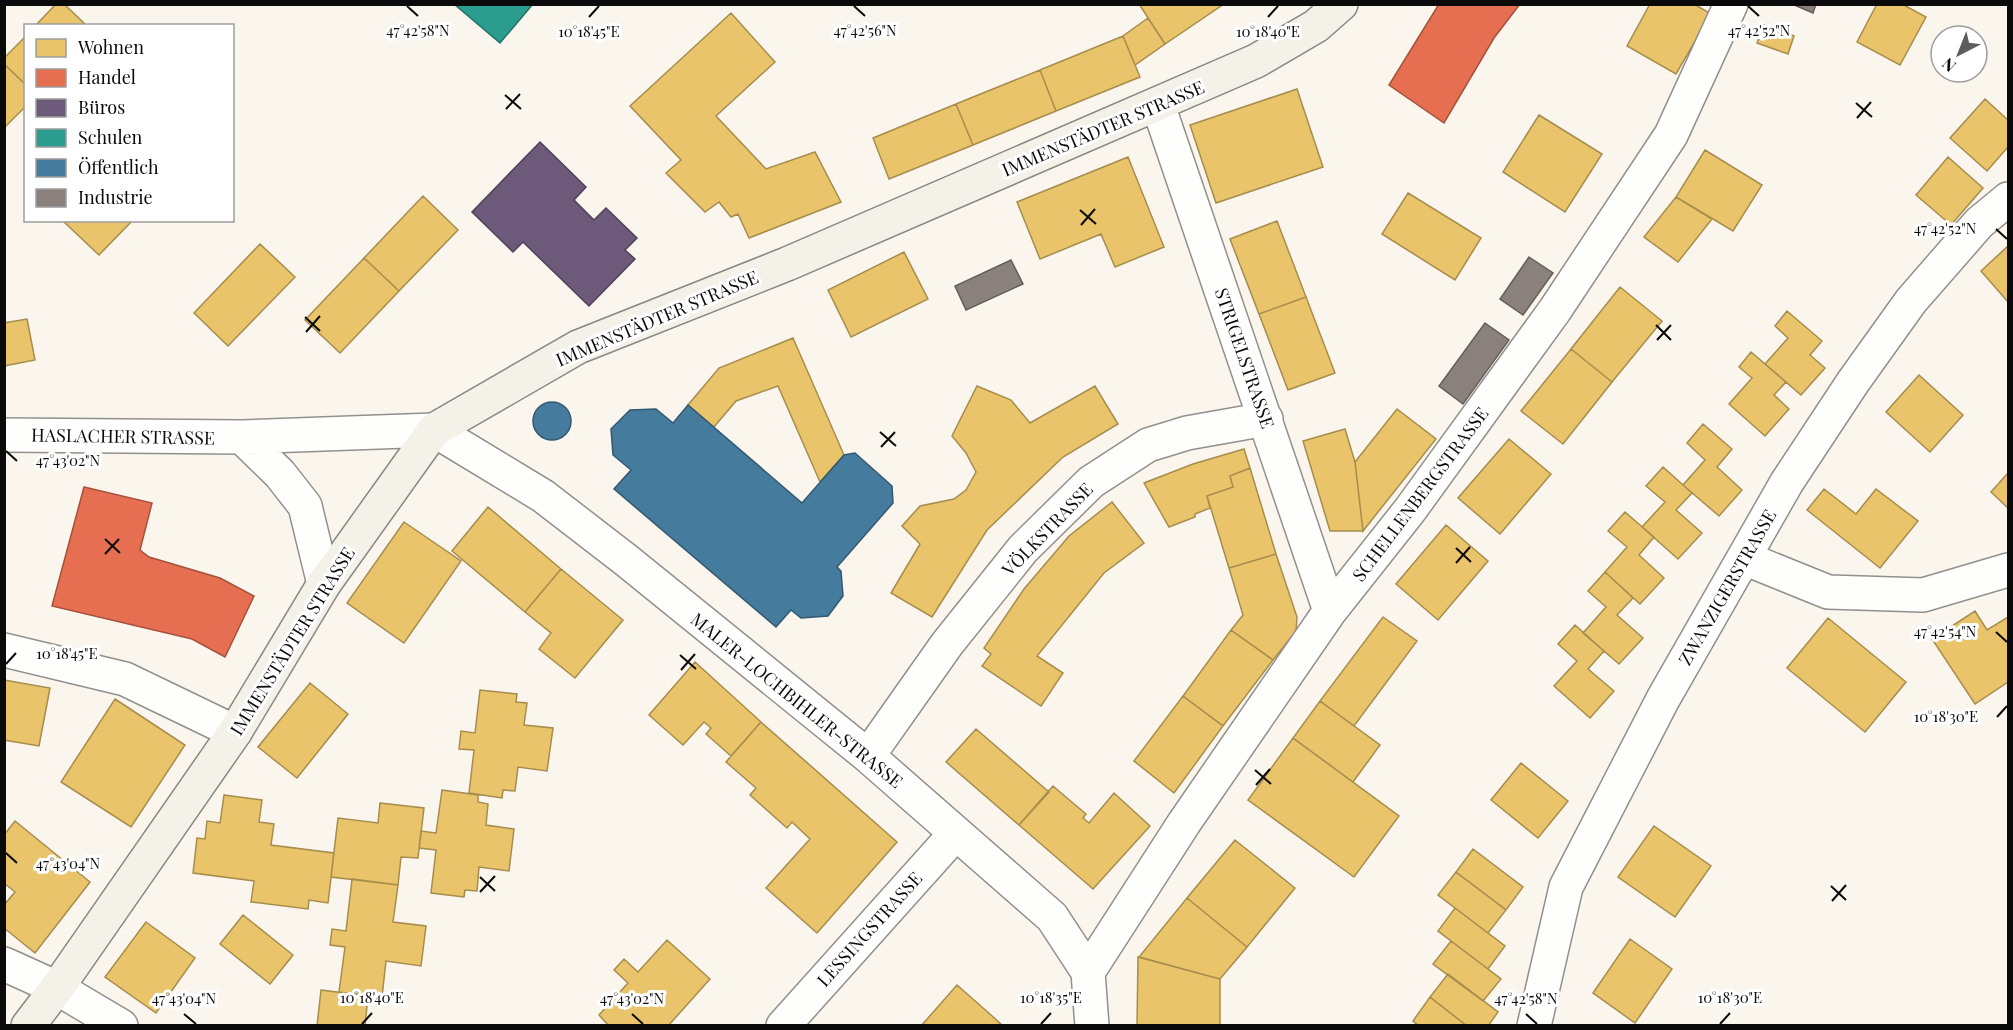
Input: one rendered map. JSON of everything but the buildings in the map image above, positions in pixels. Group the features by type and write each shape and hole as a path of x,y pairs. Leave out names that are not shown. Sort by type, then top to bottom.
{"street":[{"name":"IMMENSTÄDTER STRASSE","path":"28,1026 57,988 235,732 324,584 434,430 579,347 787,264 1256,61 1316,26 1341,4"},
{"name":"SCHELLENBERGSTRASSE","path":"1088,972 1184,823 1330,611 1410,510 1555,310 1671,135 1731,4"},
{"name":"STRIGELSTRASSE","path":"1158,105 1330,611"},
{"name":"ZWANZIGERSTRASSE","path":"1534,1026 1566,887 1663,699 1787,482 1853,382 1911,301 1979,223 2008,199"},
{"name":"VÖLKSTRASSE","path":"868,756 947,644 1023,549 1091,482 1148,445 1187,433 1266,419"},
{"name":"HASLACHER STRASSE","path":"4,435 243,437 434,430"},
{"name":"MALER-LOCHBIHLER-STRASSE","path":"434,430 543,496 868,756 1052,917 1088,972 1092,1026"},
{"path":"243,437 280,474 305,506 324,584"},
{"path":"1744,558 1828,592 1923,595 2008,570"},
{"path":"4,650 124,679 235,732"},
{"name":"LESSINGSTRASSE","path":"783,1026 956,833"},
{"path":"4,964 57,988 120,1026"}]}
